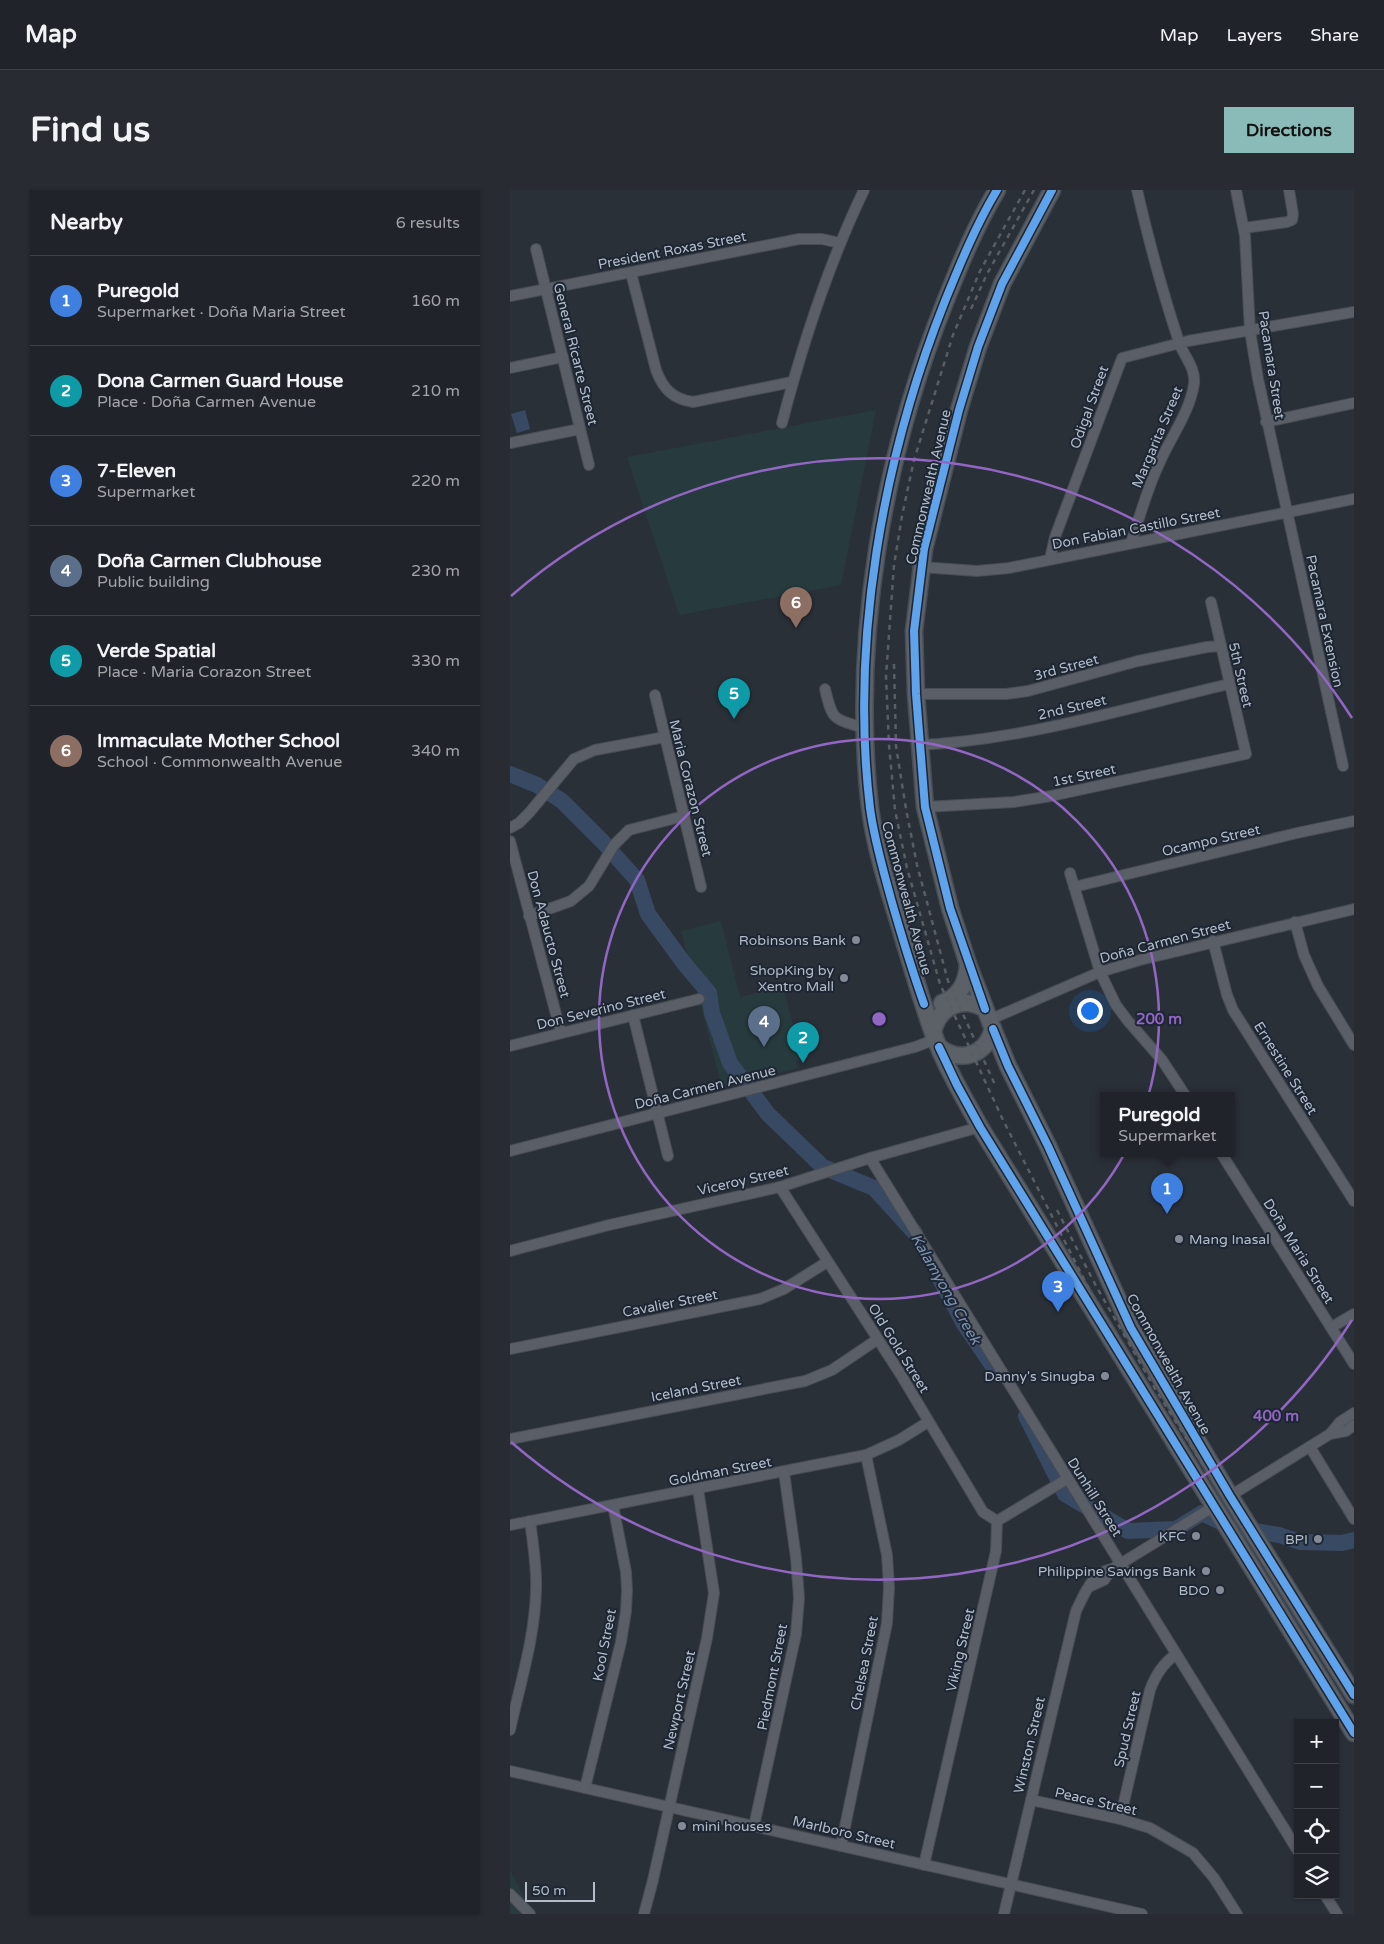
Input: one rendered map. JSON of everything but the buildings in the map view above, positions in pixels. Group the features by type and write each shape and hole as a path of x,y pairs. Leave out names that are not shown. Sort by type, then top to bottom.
{"main road":[{"name":"Commonwealth Avenue","path":"997,190 960,264 913,388 896,456 875,564 865,671 864,728 870,811 882,866 924,1004 936,1039 956,1085 1213,1507 1354,1733"},
{"name":"Commonwealth Avenue","path":"1052,190 1002,284 978,347 959,410 921,567 914,631 919,745 925,807 950,908 968,964 989,1019 1016,1083 1048,1146 1131,1328 1230,1496 1354,1694"},
{"path":"924,1004 938,1004 954,997 965,983 968,964"},
{"path":"968,1002 989,1019 985,1046 972,1055 955,1056 936,1039 939,1016 952,1006 968,1002"}],"street":[{"path":"782,423 792,382 815,308 840,243 864,190"},
{"path":"1136,190 1150,246 1180,343 1354,312"},
{"name":"Pacamara Street","path":"1236,190 1244,228 1250,331 1266,422 1287,512"},
{"path":"1244,228 1292,220 1293,214 1289,190"},
{"name":"President Roxas Street","path":"510,296 798,239 822,239 840,243"},
{"name":"General Ricarte Street","path":"536,249 589,465"},
{"path":"631,273 656,370 668,392 683,401 693,402 792,382"},
{"name":"Margarita Street","path":"1131,543 1150,484 1159,462 1188,406 1192,391 1194,382 1193,371 1180,343"},
{"name":"Odigal Street","path":"1050,559 1055,537 1120,361 1126,356 1180,343"},
{"path":"510,368 562,357"},
{"path":"1266,422 1354,403"},
{"path":"510,443 580,430"},
{"name":"Don Fabian Castillo Street","path":"921,567 993,571 1354,499"},
{"name":"Pacamara Extension","path":"1287,512 1343,766"},
{"name":"5th Street","path":"1211,602 1246,754"},
{"name":"3rd Street","path":"916,694 1006,694 1028,691 1138,661 1220,646"},
{"name":"2nd Street","path":"919,745 1016,735 1229,684"},
{"path":"825,689 832,714 839,720 864,728"},
{"name":"Maria Corazon Street","path":"655,695 701,887"},
{"path":"510,828 519,823 529,813 549,786 580,755 595,750 665,737"},
{"name":"1st Street","path":"925,807 1014,802 1051,796 1246,754"},
{"path":"529,916 571,901 589,886 614,845 629,830 684,816"},
{"name":"Ocampo Street","path":"1074,886 1297,833 1354,822"},
{"name":"Don Adaucto Street","path":"510,841 561,1033"},
{"path":"1070,873 1100,972 1116,1005 1162,1060 1183,1092"},
{"name":"Doña Carmen Street","path":"989,1019 1100,972 1213,941 1354,909"},
{"path":"1295,922 1304,955 1318,986 1354,1045"},
{"name":"Ernestine Street","path":"1213,941 1227,995 1233,1010 1354,1202"},
{"name":"Don Severino Street","path":"510,1046 699,999"},
{"path":"633,1015 668,1156"},
{"name":"Doña Carmen Avenue","path":"510,1151 915,1047 936,1039"},
{"name":"Viceroy Street","path":"510,1250 609,1225 780,1187 870,1158 980,1127"},
{"name":"Doña Maria Street","path":"1224,1157 1354,1364"},
{"name":"Dunhill Street","path":"870,1158 1067,1479 1116,1566 1176,1654 1294,1845"},
{"name":"Old Gold Street","path":"780,1187 878,1339 983,1512 997,1521"},
{"name":"Cavalier Street","path":"510,1349 753,1301 784,1289 827,1262"},
{"path":"1332,1327 1354,1314"},
{"name":"Iceland Street","path":"510,1439 805,1380 832,1370 878,1339"},
{"path":"1230,1496 1330,1434 1340,1422 1354,1412"},
{"name":"Goldman Street","path":"510,1525 866,1455 899,1440 928,1422"},
{"path":"1330,1434 1346,1431 1354,1425"},
{"path":"1310,1447 1354,1519"},
{"name":"Chelsea Street","path":"841,1846 887,1623 887,1555 866,1455"},
{"name":"Piedmont Street","path":"754,1826 796,1634 799,1598 796,1558 784,1472"},
{"path":"997,1521 1067,1479"},
{"name":"Newport Street","path":"644,1914 670,1807 707,1638 714,1593 698,1489"},
{"name":"Kool Street","path":"585,1788 621,1642 626,1611 626,1572 613,1505"},
{"name":"Winston Street","path":"1004,1914 1076,1611 1091,1586 1104,1580 1116,1566 1213,1507"},
{"path":"510,1730 534,1621 536,1582 530,1521"},
{"name":"Viking Street","path":"924,1865 996,1551 997,1521"},
{"name":"Spud Street","path":"1120,1819 1150,1690 1164,1663 1176,1654"},
{"name":"Marlboro Street","path":"510,1771 1142,1914"},
{"name":"Peace Street","path":"1031,1800 1120,1819 1150,1828 1192,1853 1214,1878 1237,1914"},
{"path":"510,1894 530,1914"},
{"path":"1328,1899 1337,1914"}],"green space":[{"path":"876,410 841,585 679,615 627,457"},
{"path":"721,921 740,997 783,986 802,1060 796,1061 798,1068 722,1087 681,931"},
{"path":"510,1870 533,1914 510,1914"}],"water":[{"path":"525,410 530,429 517,433 511,414"}],"waterway":[{"name":"Kalamyong Creek","path":"510,774 537,785 562,801 637,880 648,914 683,962 709,993 712,1013 730,1063 768,1114 823,1167 874,1188 915,1233"},
{"name":"Kalamyong Creek","path":"939,1277 964,1324 999,1375"},
{"name":"Kalamyong Creek","path":"1026,1416 1065,1494 1128,1531 1176,1529 1202,1513 1231,1527 1279,1535 1300,1542 1342,1543 1354,1540"}],"railway":[{"path":"1025,190 980,271 953,335 914,460 902,516 894,565 886,676 889,745 895,810 907,868 940,984 1003,1120 1090,1291 1150,1396 1354,1720"},
{"path":"971,309 987,274 1034,190"},
{"path":"894,664 896,746 917,865 948,981 996,1087"},
{"path":"1057,1210 1096,1286 1157,1392 1354,1704"}],"cycle path":[{"path":"924,1004 891,899 876,843 870,808 865,745 865,680 869,615 877,550 889,486 904,423 923,361 945,301 975,231 997,190"},
{"path":"985,1009 950,908 925,807 916,694 914,631 924,549 959,410 978,347 1002,284 1052,190"},
{"path":"993,1029 1008,1066 1048,1146 1131,1328 1230,1496 1354,1695"},
{"path":"939,1047 980,1127 1354,1733"}],"place":[{"name":"Immaculate Mother School","path":"796,628"},
{"name":"Verde Spatial","path":"734,719"},
{"name":"Robinsons Bank","path":"856,940"},
{"name":"ShopKing by Xentro Mall","path":"844,978"},
{"name":"Doña Carmen Clubhouse","path":"764,1047"},
{"name":"Dona Carmen Guard House","path":"803,1063"},
{"name":"Puregold","path":"1167,1214"},
{"name":"Mang Inasal","path":"1179,1239"},
{"name":"7-Eleven","path":"1058,1312"},
{"name":"Danny's Sinugba","path":"1105,1376"},
{"name":"KFC","path":"1196,1536"},
{"name":"BPI","path":"1318,1539"},
{"name":"Philippine Savings Bank","path":"1206,1571"},
{"name":"BDO","path":"1220,1590"},
{"name":"mini houses","path":"682,1826"}]}
